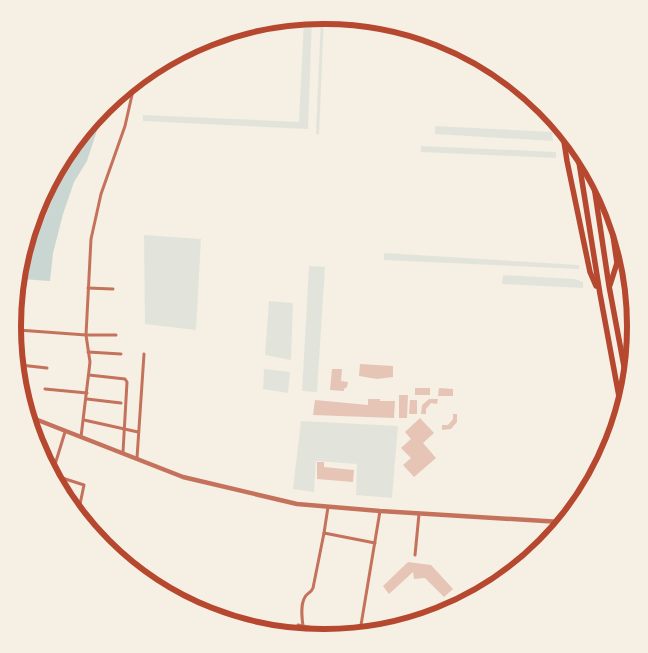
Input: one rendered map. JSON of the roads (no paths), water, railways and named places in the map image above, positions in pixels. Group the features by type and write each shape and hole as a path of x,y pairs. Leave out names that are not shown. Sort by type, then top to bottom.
{"main road":[{"path":"564,142 590,272 600,294"},
{"path":"579,163 619,395"},
{"path":"595,191 609,286 624,366"},
{"path":"609,286 617,263 613,238"}],"street":[{"path":"81,437 90,362 86,335 91,239 101,194 124,126 132,92"},
{"path":"88,288 113,290"},
{"path":"21,330 86,335 116,335"},
{"path":"88,352 121,354"},
{"path":"137,458 144,354"},
{"path":"24,365 48,368"},
{"path":"89,375 124,379 127,382 123,452"},
{"path":"45,389 87,393"},
{"path":"87,399 121,403"},
{"path":"36,419 65,432 123,452 182,477 287,502 418,514 555,522"},
{"path":"84,420 138,432"},
{"path":"55,465 65,432"},
{"path":"62,478 84,484 80,505"},
{"path":"303,626 302,605 305,597 313,588 328,506"},
{"path":"361,627 380,511"},
{"path":"415,555 418,514"},
{"path":"324,533 375,543"},
{"path":"298,628 298,625 319,629"}]}
